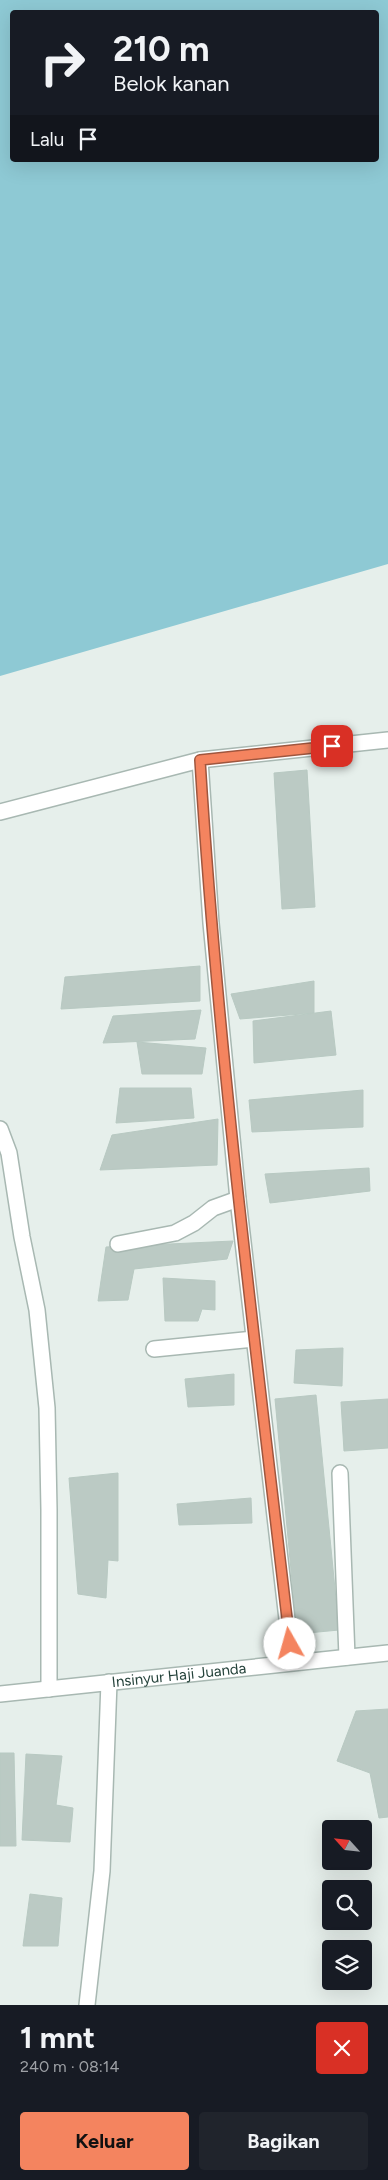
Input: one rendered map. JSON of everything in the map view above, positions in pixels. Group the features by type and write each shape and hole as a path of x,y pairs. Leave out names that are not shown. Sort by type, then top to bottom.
{"street":[{"path":"0,812 200,760 388,740"},
{"path":"200,760 211,923 238,1199 292,1662"},
{"path":"0,1129 9,1152 22,1237 37,1310 47,1408 50,1510 49,1688"},
{"path":"118,1244 175,1233 194,1224 213,1208 238,1199"},
{"path":"154,1349 254,1339"},
{"path":"340,1473 347,1657"},
{"name":"Insinyur Haji Juanda","path":"0,1694 388,1653"},
{"path":"87,2005 102,1872 109,1682"}],"water":[{"path":"0,0 388,0 388,564 0,676"}],"building":[{"path":"307,770 315,907 282,909 274,773"},
{"path":"200,966 200,1001 61,1009 65,977"},
{"path":"314,981 314,1013 240,1019 231,994"},
{"path":"201,1010 195,1039 103,1043 113,1016"},
{"path":"331,1011 336,1055 254,1063 253,1021"},
{"path":"137,1042 206,1048 202,1074 142,1074"},
{"path":"120,1088 191,1088 194,1118 116,1123"},
{"path":"363,1090 363,1127 252,1132 249,1100"},
{"path":"218,1119 217,1165 100,1170 112,1135"},
{"path":"369,1168 370,1191 270,1203 265,1174"},
{"path":"233,1241 227,1259 134,1269 128,1300 98,1301 106,1247"},
{"path":"163,1278 215,1281 215,1310 202,1309 198,1321 165,1321"},
{"path":"343,1348 342,1386 294,1383 296,1350"},
{"path":"234,1374 234,1405 188,1407 185,1379"},
{"path":"316,1395 339,1630 297,1634 275,1399"},
{"path":"388,1399 388,1448 344,1451 341,1402"},
{"path":"118,1473 118,1561 108,1560 106,1598 78,1594 69,1478"},
{"path":"251,1498 252,1523 179,1525 177,1504"},
{"path":"388,1709 388,1817 379,1818 370,1773 337,1761 356,1711"},
{"path":"0,1753 14,1753 16,1846 0,1846"},
{"path":"26,1754 62,1756 56,1805 73,1808 70,1842 22,1840"},
{"path":"30,1894 62,1898 58,1946 23,1946"}],"route":[{"path":"290,1644 238,1199 211,923 200,760 332,746"}]}
